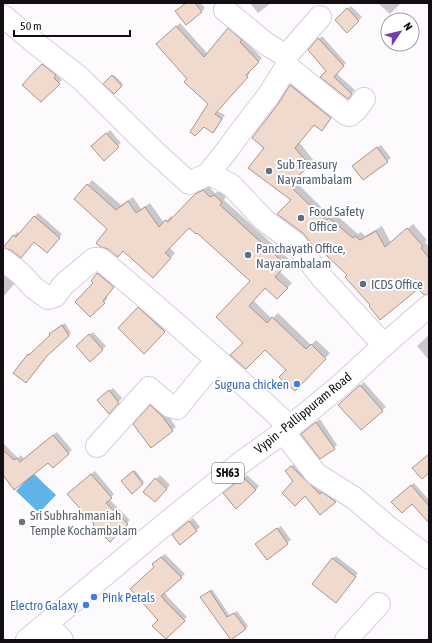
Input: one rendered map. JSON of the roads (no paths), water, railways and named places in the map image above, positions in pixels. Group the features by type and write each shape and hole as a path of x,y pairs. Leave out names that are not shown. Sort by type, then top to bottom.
{"street":[{"path":"225,10 346,114 350,115 355,111 364,99"},
{"path":"3,16 80,78 189,184 208,174 228,149 268,96 286,61 320,17"},
{"path":"208,174 231,185 264,220 295,243 324,280 384,345"},
{"path":"3,260 20,273 34,288 48,298 55,296 64,284 94,259 100,259 219,362 287,430 316,474 358,501 388,527 429,558"},
{"name":"Vypin - Pallippuram Road","path":"27,640 165,524 242,462 287,430 342,384 429,306"},
{"path":"97,446 149,388 170,406 177,408 206,371 219,362"},
{"path":"346,640 379,604"},
{"path":"47,624 62,640"}],"water":[{"path":"33,473 56,495 39,513 16,491"}],"place":[{"name":"Sub Treasury Nayarambalam","path":"269,171"},
{"name":"Food Safety Office","path":"301,218"},
{"name":"Panchayath Office, Nayarambalam","path":"248,255"},
{"name":"ICDS Office","path":"363,284"},
{"name":"Suguna chicken","path":"297,384"},
{"name":"Sri Subhrahmaniah Temple Kochambalam","path":"22,522"},
{"name":"Pink Petals","path":"94,597"},
{"name":"Electro Galaxy","path":"86,605"}]}
